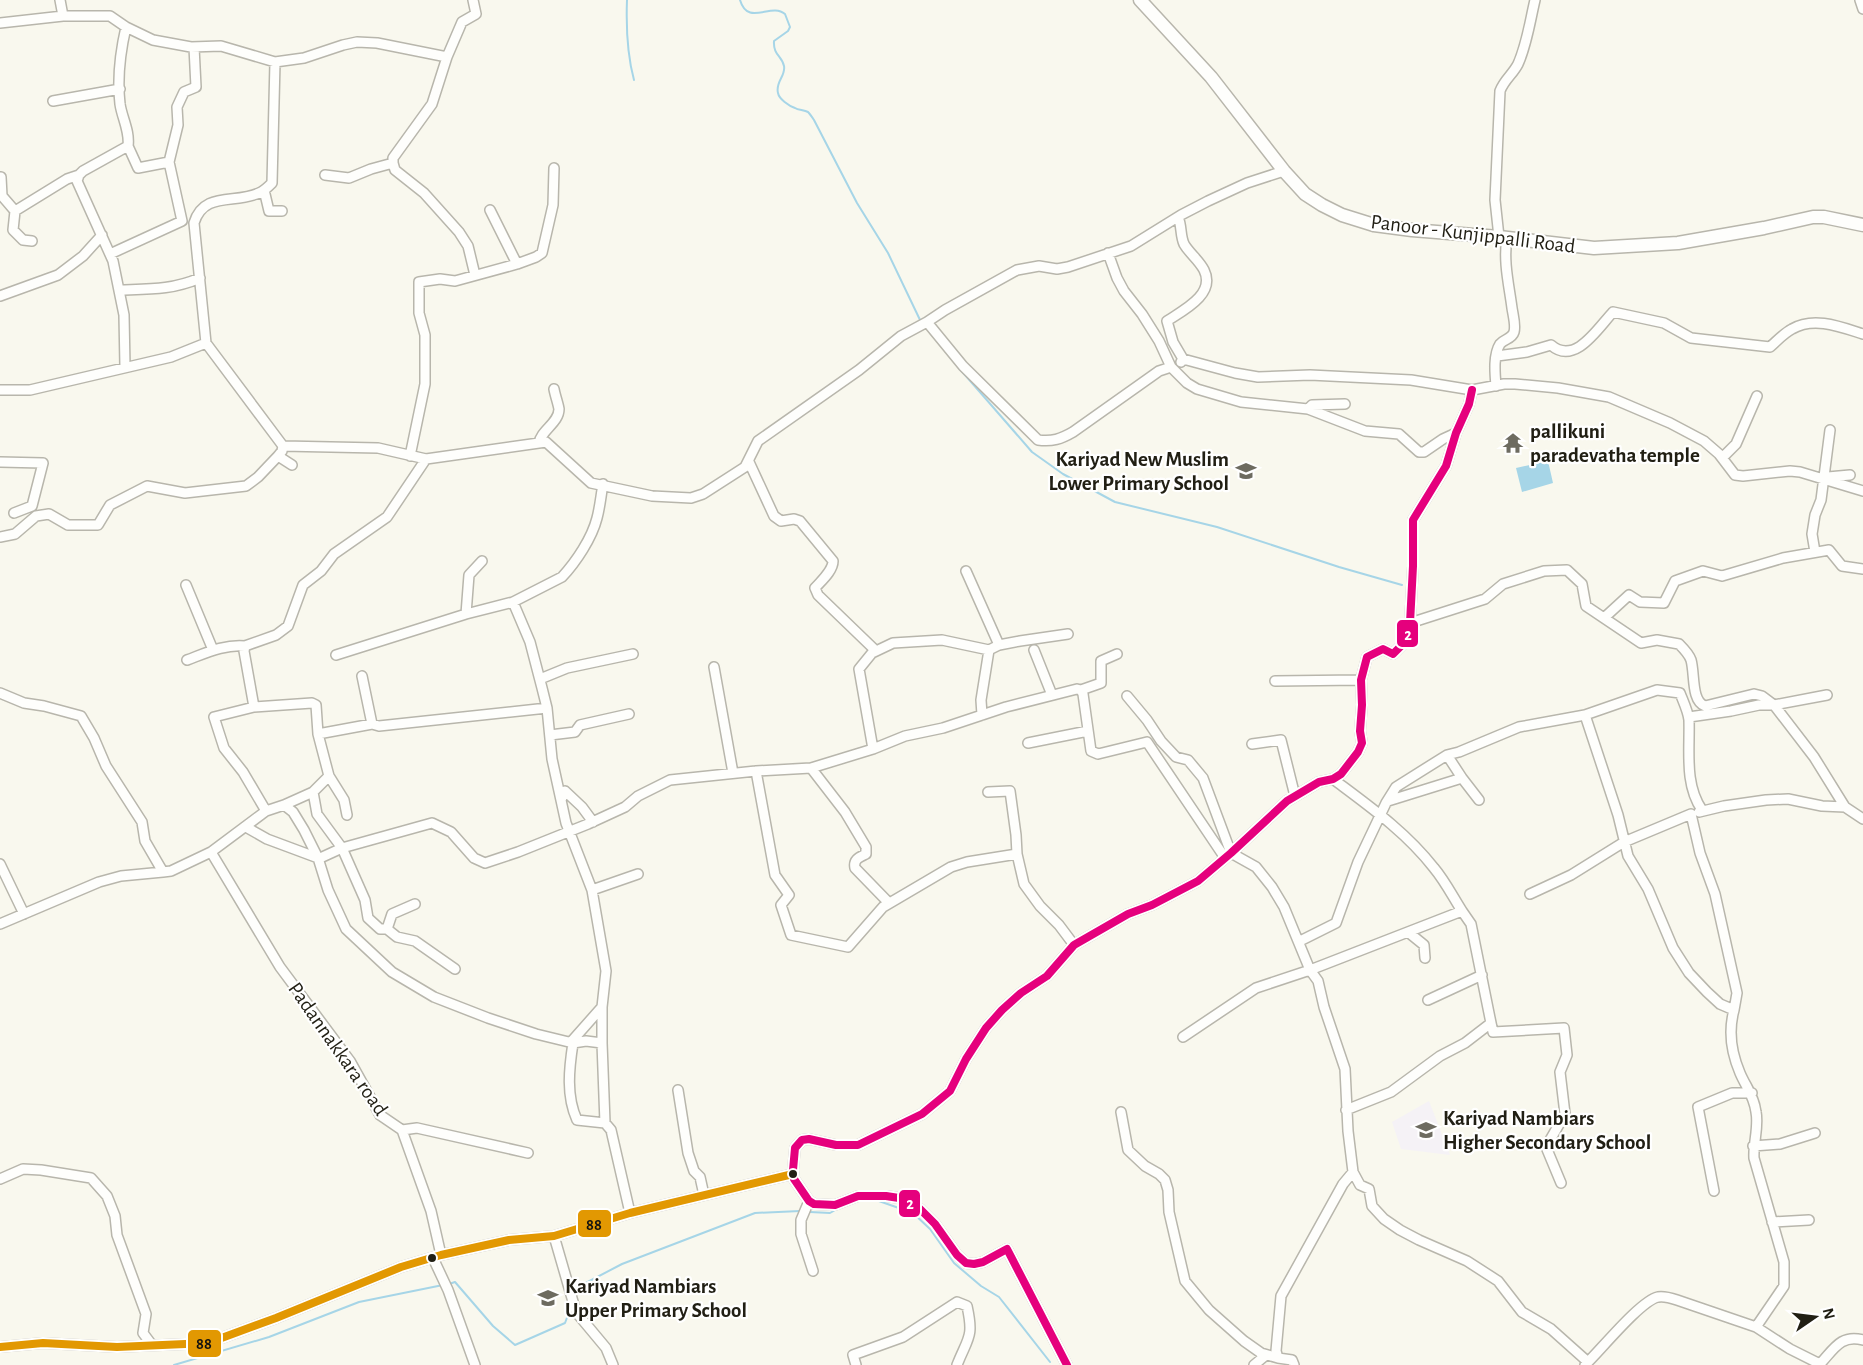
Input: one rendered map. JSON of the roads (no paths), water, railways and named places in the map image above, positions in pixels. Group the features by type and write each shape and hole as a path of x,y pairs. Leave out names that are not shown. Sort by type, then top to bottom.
{"main road":[{"name":"Panoor - Kunjippalli Road","path":"1140,0 1211,77 1284,171 1305,194 1342,215 1374,225 1594,248 1677,243 1813,217 1863,225"}],"street":[{"path":"60,0 63,16"},
{"path":"473,0 476,14 462,22 447,57 432,104 393,158 393,163 395,170 424,193 459,232 468,246 476,275"},
{"path":"1496,386 1495,373 1500,344 1510,338 1514,332 1503,237 1495,200 1500,91 1519,62 1534,0"},
{"path":"1860,0 1863,9"},
{"path":"0,23 63,16 110,16 126,27 153,40 194,47 221,46 275,62 304,58 357,42 377,43 447,57"},
{"path":"126,27 119,57 120,104 129,136 128,146 138,168 169,162"},
{"path":"110,254 182,221 169,162 178,125 177,106 184,92 196,87 194,47"},
{"path":"275,62 272,183 260,193 237,199 216,200 202,207 194,223 206,343 283,446"},
{"path":"53,101 120,89"},
{"path":"15,211 67,179 79,175 128,146"},
{"path":"325,175 349,178 393,163"},
{"path":"410,456 425,384 425,335 419,313 419,282 440,279 455,281 517,264 542,253 553,205 554,168"},
{"path":"283,446 378,448 426,459 546,441 591,483 652,496 691,498 703,494 745,467 758,441 860,370 901,336 1017,270 1039,266 1068,267 1131,246 1178,217 1224,193 1284,171"},
{"path":"79,175 77,181 110,254 120,290 124,315 125,367"},
{"path":"1,177 2,196 15,211 14,230 23,240 32,242"},
{"path":"264,190 269,211 282,211"},
{"path":"490,210 517,264"},
{"path":"1178,217 1185,246 1205,271 1207,285 1202,295 1186,310 1167,321 1173,342 1183,359 1257,377 1310,375 1411,380 1472,390 1515,384 1558,388 1609,397 1670,423 1704,441 1713,447 1735,475 1790,471 1863,491"},
{"path":"0,296 58,275 83,256 102,235"},
{"path":"1108,253 1124,291 1159,341 1173,369 1197,389 1241,402 1308,409 1365,431 1399,435 1419,452 1424,452 1443,439 1456,434"},
{"path":"120,290 160,289 183,285 200,278"},
{"path":"1497,356 1527,352 1551,345 1557,350 1568,352 1581,348 1613,312 1664,323 1691,338 1770,347 1794,328 1817,322 1844,327 1863,334"},
{"path":"924,324 1038,440 1050,442 1073,432 1159,370 1173,369 1183,359"},
{"path":"0,390 30,390 171,357 206,343"},
{"path":"539,443 541,435 553,423 559,411 554,389"},
{"path":"1063,1364 1007,1249 983,1262 966,1263 920,1209 899,1198 858,1196 827,1206 814,1204 798,1186 793,1174 795,1148 802,1140 809,1139 846,1146 858,1145 922,1114 950,1091 966,1059 986,1028 1002,1010 1021,993 1047,976 1074,945 1128,914 1152,905 1198,881 1278,808 1319,782 1333,779 1341,774 1362,743 1360,731 1361,680 1367,657 1383,649 1393,654 1406,641 1410,623 1413,520 1446,466 1472,390"},
{"path":"1722,458 1736,444 1758,396"},
{"path":"1308,409 1312,405 1345,404"},
{"path":"1815,552 1812,534 1815,515 1821,500 1822,478 1830,430"},
{"path":"0,537 15,534 36,516 49,514 68,525 98,525 110,505 147,486 185,493 246,486 278,456 283,446"},
{"path":"278,456 292,465"},
{"path":"187,660 213,650 235,645 246,646 276,635 288,626 303,585 321,571 334,554 387,517 426,459"},
{"path":"0,462 43,463 32,506 14,513"},
{"path":"748,462 774,516 781,521 794,519 800,521 833,561 831,569 815,588 818,595 875,650"},
{"path":"1822,478 1850,475"},
{"path":"336,655 466,614 513,602 562,577 586,542 597,520 603,484"},
{"path":"1605,617 1629,595 1640,602 1664,603 1675,581 1703,571 1722,576 1783,558 1830,550 1842,566 1863,569"},
{"path":"466,614 469,575 482,561"},
{"path":"1410,623 1485,599 1503,584 1544,571 1567,570 1582,584 1586,606 1641,643 1657,640 1679,644 1690,656 1695,692 1698,703 1701,705 1713,705 1754,694 1762,696 1773,705 1814,757 1845,807 1863,819"},
{"path":"966,571 999,645"},
{"path":"186,585 213,650"},
{"path":"513,602 530,642 547,708 552,759 568,832 592,890 606,970 602,1007 605,1123 611,1130 630,1213"},
{"path":"873,748 859,669 875,650 893,643 942,640 989,650 999,645 1068,634"},
{"path":"246,646 244,651 254,707"},
{"path":"982,715 981,700 989,650"},
{"path":"1034,650 1052,695"},
{"path":"540,679 567,668 633,654"},
{"path":"246,827 267,839 318,859 342,848 432,823 451,832 474,858 485,863 593,822 625,807 638,796 670,780 810,768 905,736 943,728 1052,695 1081,690 1101,683 1101,662 1117,654"},
{"path":"714,668 733,773"},
{"path":"362,676 372,724"},
{"path":"1275,681 1361,680"},
{"path":"1081,690 1091,751 1098,754 1148,742 1228,855 1256,867 1284,907 1300,941 1310,970 1318,981 1324,1008 1345,1069 1346,1110 1353,1172 1360,1185 1369,1189 1372,1206 1384,1219 1419,1240 1467,1261 1498,1281 1522,1312 1551,1329 1587,1364 1622,1326 1650,1300 1658,1297 1666,1297 1756,1327 1820,1365 1842,1341 1855,1338 1863,1340"},
{"path":"1300,941 1336,923 1358,862 1380,814 1396,787 1447,755 1519,727 1585,715 1657,690 1680,693 1689,717 1688,754 1695,800 1702,810"},
{"path":"0,693 24,703 81,716 106,766 142,822 145,841 163,872"},
{"path":"1689,717 1827,695"},
{"path":"1127,696 1176,757 1188,760 1203,777 1228,855"},
{"path":"266,811 243,772 224,748 214,717 254,707 312,703 316,705 318,734 329,777 344,800 347,815"},
{"path":"318,734 372,724 379,726 402,724 547,708"},
{"path":"550,735 575,732 580,725 629,714"},
{"path":"1585,715 1618,815 1628,856 1648,889 1673,948 1695,979 1720,1004 1734,1010"},
{"path":"1028,743 1088,731"},
{"path":"1252,744 1281,740 1295,796"},
{"path":"1447,755 1479,800"},
{"path":"810,768 845,812 866,847 866,854 856,860 855,868 889,903"},
{"path":"756,771 775,875 789,895 781,905 791,935 848,947 883,907 951,867 967,862 1017,854"},
{"path":"0,924 99,882 121,876 171,871 211,852 266,811 314,792 329,777"},
{"path":"1388,801 1462,778"},
{"path":"1333,779 1380,814 1410,841 1435,869 1471,924 1493,1032 1564,1028 1567,1055 1560,1072 1565,1114 1546,1147 1561,1183"},
{"path":"561,800 566,791 593,822"},
{"path":"988,792 1010,791 1017,854 1024,884 1074,945"},
{"path":"314,792 317,814 342,848 365,900 368,918 380,929 387,929 397,937 415,941 454,969"},
{"path":"1530,894 1571,875 1624,842 1702,810 1788,799 1822,806 1845,807"},
{"path":"284,805 293,812 304,830 346,929 392,972 434,997 488,1018 536,1034 572,1042 602,1043"},
{"path":"1691,814 1700,853 1715,894 1737,993 1730,1041 1740,1074 1752,1093 1757,1114 1753,1146 1754,1158 1784,1262 1784,1286 1756,1327"},
{"name":"Padannakkara road","path":"211,852 280,967 350,1061 380,1115 402,1130 431,1211 437,1257 475,1365"},
{"path":"0,864 24,914"},
{"path":"592,890 638,874"},
{"path":"387,929 392,914 415,904"},
{"path":"1183,1037 1256,988 1310,970 1462,911"},
{"path":"1408,932 1424,945 1425,958"},
{"path":"1428,1000 1482,975"},
{"path":"602,1007 572,1042 569,1086 571,1107 577,1120 605,1123"},
{"path":"1346,1110 1391,1092 1440,1056 1466,1043 1491,1023"},
{"path":"678,1090 688,1153 694,1171 700,1177 704,1195"},
{"path":"1714,1191 1698,1107 1732,1094 1752,1093"},
{"path":"1121,1112 1128,1150 1165,1180 1169,1212 1185,1281 1209,1310 1244,1341 1266,1355 1292,1360 1294,1365"},
{"path":"402,1130 417,1128 528,1153"},
{"path":"1753,1146 1780,1144 1815,1133"},
{"path":"0,1179 23,1169 91,1178 107,1196 115,1216 117,1235 146,1314 143,1333 152,1346"},
{"path":"1278,1358 1276,1351 1281,1296 1343,1184 1353,1172"},
{"path":"0,1347 43,1343 117,1347 208,1343 401,1267 509,1240 554,1236 630,1213 793,1174"},
{"path":"809,1201 801,1220 801,1234 813,1271"},
{"path":"1772,1222 1809,1220"},
{"path":"554,1236 576,1312 606,1348 613,1365"},
{"path":"856,1365 853,1355 903,1337 957,1302 967,1306 971,1326 968,1342 957,1365"},
{"path":"1254,1365 1266,1355"}],"water":[{"path":"1548,461 1553,483 1522,492 1516,468"}],"waterway":[{"path":"627,0 628,40 634,80"},
{"path":"740,0 748,12 779,11 785,14 790,27 774,41 776,52 784,66 777,89 779,95 790,106 808,112 814,120 857,203 888,253 921,322"},
{"path":"959,368 1032,452 1063,474 1115,502 1217,527 1402,585"},
{"path":"876,1200 913,1213 930,1229 954,1263 981,1286 999,1297 1050,1362"},
{"path":"810,1212 830,1213 837,1209"},
{"path":"575,1296 578,1287 622,1264 755,1213 800,1211"},
{"path":"449,1284 455,1282 493,1326 515,1345 565,1323 571,1307"},
{"path":"174,1365 269,1337 359,1302 443,1285"}],"place":[{"name":"pallikuni paradevatha temple","path":"1513,443"},
{"name":"Kariyad New Muslim Lower Primary School","path":"1246,471"},
{"name":"Kariyad Nambiars Higher Secondary School","path":"1426,1130"},
{"name":"Kariyad Nambiars Upper Primary School","path":"548,1298"}]}
